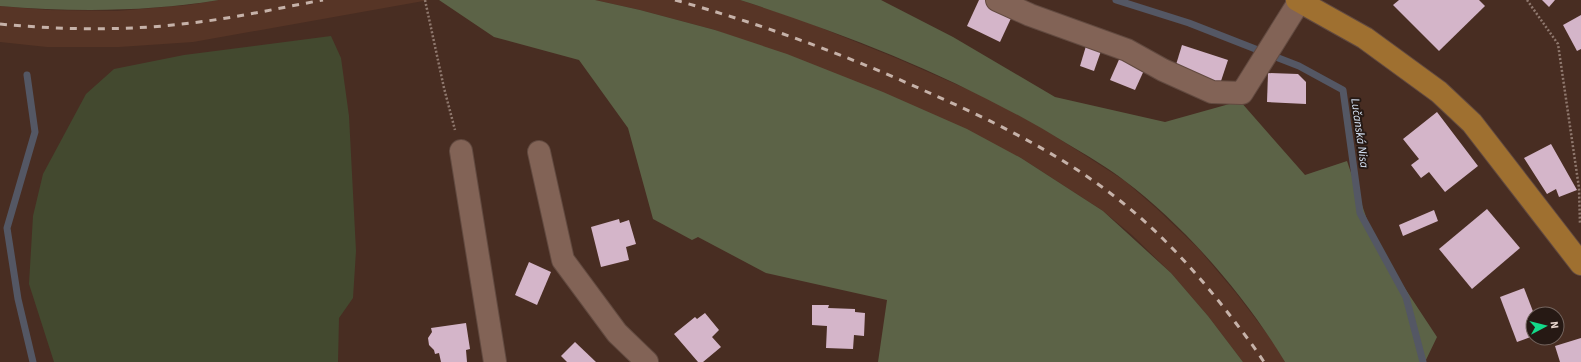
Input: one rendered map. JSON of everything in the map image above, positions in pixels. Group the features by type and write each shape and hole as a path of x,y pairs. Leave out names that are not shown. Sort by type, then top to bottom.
{"main road":[{"path":"1298,1 1365,38 1439,92 1472,123 1581,264"}],"street":[{"path":"997,0 1030,15 1127,50 1163,70 1212,92 1242,93 1298,1"},
{"path":"461,151 495,362"},
{"path":"539,152 563,260 617,333 647,362"}],"path":[{"path":"425,0 444,88 461,151"},
{"path":"1526,0 1558,44 1579,188 1580,231"}],"shaded area":[{"path":"219,0 429,0 193,42 119,47 47,47 0,42 0,6 49,10 117,11 188,5"},
{"path":"595,0 740,0 799,19 896,58 983,96 1039,126 1125,181 1156,208 1198,248 1236,293 1274,343 1285,362 1243,362 1208,316 1171,273 1132,235 1103,211 1021,158 715,30 640,10"}],"green space":[{"path":"0,0 219,0 137,9 82,10 0,6"},
{"path":"439,0 595,0 640,10 715,30 787,54 883,92 967,129 1021,158 1103,211 1171,273 1208,316 1243,362 878,362 887,300 766,273 698,237 692,240 653,219 628,128 579,60 494,37"},
{"path":"740,0 881,0 953,37 1055,97 1165,122 1240,101 1305,175 1347,161 1375,243 1437,337 1425,362 1285,362 1269,337 1233,288 1192,241 1148,199 1104,166 1028,121 948,80 866,45"},
{"path":"331,36 341,58 349,116 356,251 353,298 339,318 338,362 54,362 29,284 33,216 43,174 86,94 114,69 184,55"}],"building":[{"path":"979,0 985,0 1013,14 1000,42 967,26"},
{"path":"1399,0 1479,0 1485,6 1439,51 1393,5"},
{"path":"1542,0 1555,0 1549,7"},
{"path":"1581,15 1581,49 1577,51 1563,25"},
{"path":"1182,45 1228,60 1220,84 1175,68"},
{"path":"1086,46 1101,51 1094,71 1080,66"},
{"path":"1121,55 1146,66 1135,90 1110,80"},
{"path":"1268,73 1298,74 1306,82 1306,104 1267,102"},
{"path":"1437,112 1478,166 1445,192 1429,172 1421,178 1411,165 1419,159 1403,139"},
{"path":"1551,144 1577,190 1559,197 1556,189 1547,194 1524,158"},
{"path":"1487,209 1520,248 1472,289 1439,249"},
{"path":"1434,210 1438,221 1403,236 1399,225"},
{"path":"619,219 620,223 629,220 636,244 626,247 629,260 601,267 591,227"},
{"path":"529,262 551,272 537,305 515,295"},
{"path":"1524,288 1531,306 1525,306 1525,339 1517,342 1500,297"},
{"path":"812,305 829,305 828,308 855,309 855,312 865,313 864,336 854,335 853,349 826,348 827,326 812,325"},
{"path":"705,313 719,330 712,337 721,347 703,362 698,362 674,334 695,317 697,319"},
{"path":"466,323 470,349 466,350 467,362 441,362 439,353 435,354 434,350 429,345 428,338 432,332 431,328"},
{"path":"1581,338 1581,362 1560,362 1555,346 1565,346 1565,343"},
{"path":"575,342 596,362 567,362 561,356"}],"waterway":[{"name":"Lučanská Nisa","path":"1116,0 1189,23 1299,66 1343,90 1360,213 1406,297 1423,362"},
{"path":"27,75 35,132 7,228 18,299 33,362"}],"railway":[{"path":"0,24 48,28 96,29 167,26 257,13 323,0"},
{"path":"675,0 771,30 833,52 895,77 999,125 1070,165 1131,210 1179,255 1222,305 1264,362"}]}
